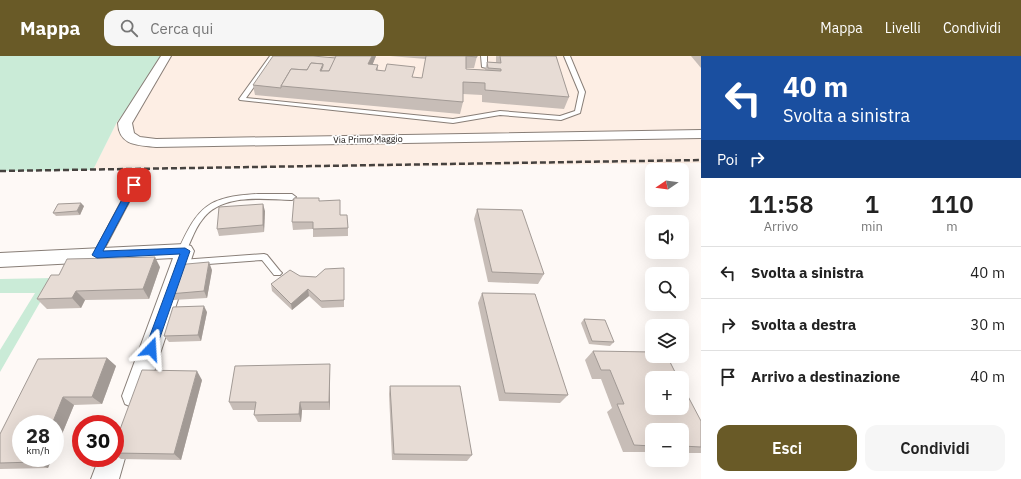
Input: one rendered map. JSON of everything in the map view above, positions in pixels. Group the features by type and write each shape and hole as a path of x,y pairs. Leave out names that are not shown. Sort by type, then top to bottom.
{"street":[{"name":"Via Primo Maggio","path":"166,56 125,123 127,135 133,140 156,143 701,134"},
{"path":"0,260 97,255 182,257 128,412"},
{"path":"105,479 109,467"}],"lane":[{"path":"273,56 242,99 453,122 500,113 561,118 578,112 582,92 567,56"},
{"path":"484,56 485,67"},
{"path":"97,255 134,185"},
{"path":"277,273 264,257 182,257 190,231 203,212 224,201 250,197 261,200 292,198"}],"shaded area":[{"path":"166,56 701,56 701,163 93,170 117,122"}],"green space":[{"path":"0,56 166,56 117,122 93,170 0,171"},
{"path":"54,278 0,372 0,350 35,293 0,293 0,279"}],"building":[{"path":"273,56 313,56 336,58 329,71 321,71 323,64 311,63 307,70 291,69 281,88 253,85"},
{"path":"336,56 372,56 368,64 378,65 376,70 385,71 387,64 415,67 412,77 422,78 426,56 466,56 466,69 501,71 501,69 488,68 487,62 501,63 500,56 556,56 569,97 485,90 485,83 463,82 463,102 281,86 291,69 307,70 311,63 323,64 320,71 329,71"},
{"path":"294,198 319,198 319,201 340,200 340,215 347,215 348,228 313,229 313,222 292,222"},
{"path":"81,203 77,211 53,213 58,204"},
{"path":"263,204 263,225 217,229 219,207"},
{"path":"477,209 522,210 544,274 492,272"},
{"path":"155,257 143,289 76,291 72,298 37,299 51,275 59,275 67,259"},
{"path":"209,262 204,291 169,294 176,265"},
{"path":"344,268 344,300 321,301 308,289 291,304 271,284 290,270 300,276 316,277 325,269"},
{"path":"482,293 535,294 568,395 505,393"},
{"path":"204,306 198,335 164,336 173,307"},
{"path":"584,319 605,320 614,342 592,341"},
{"path":"593,351 645,352 645,363 670,363 674,371 645,371 645,415 689,415 689,398 701,421 701,447 689,446 689,423 645,423 645,446 634,445 617,404 624,404 610,370 601,370"},
{"path":"107,358 92,397 63,397 56,415 12,415 12,463 0,463 0,434 38,359"},
{"path":"330,364 329,402 300,402 299,414 254,415 256,402 229,402 235,366"},
{"path":"142,370 197,371 174,454 124,453 124,419"},
{"path":"390,386 460,386 472,455 394,454"}],"railway":[{"path":"0,171 701,160"}],"route":[{"path":"134,185 97,255 185,251 151,349"}]}
